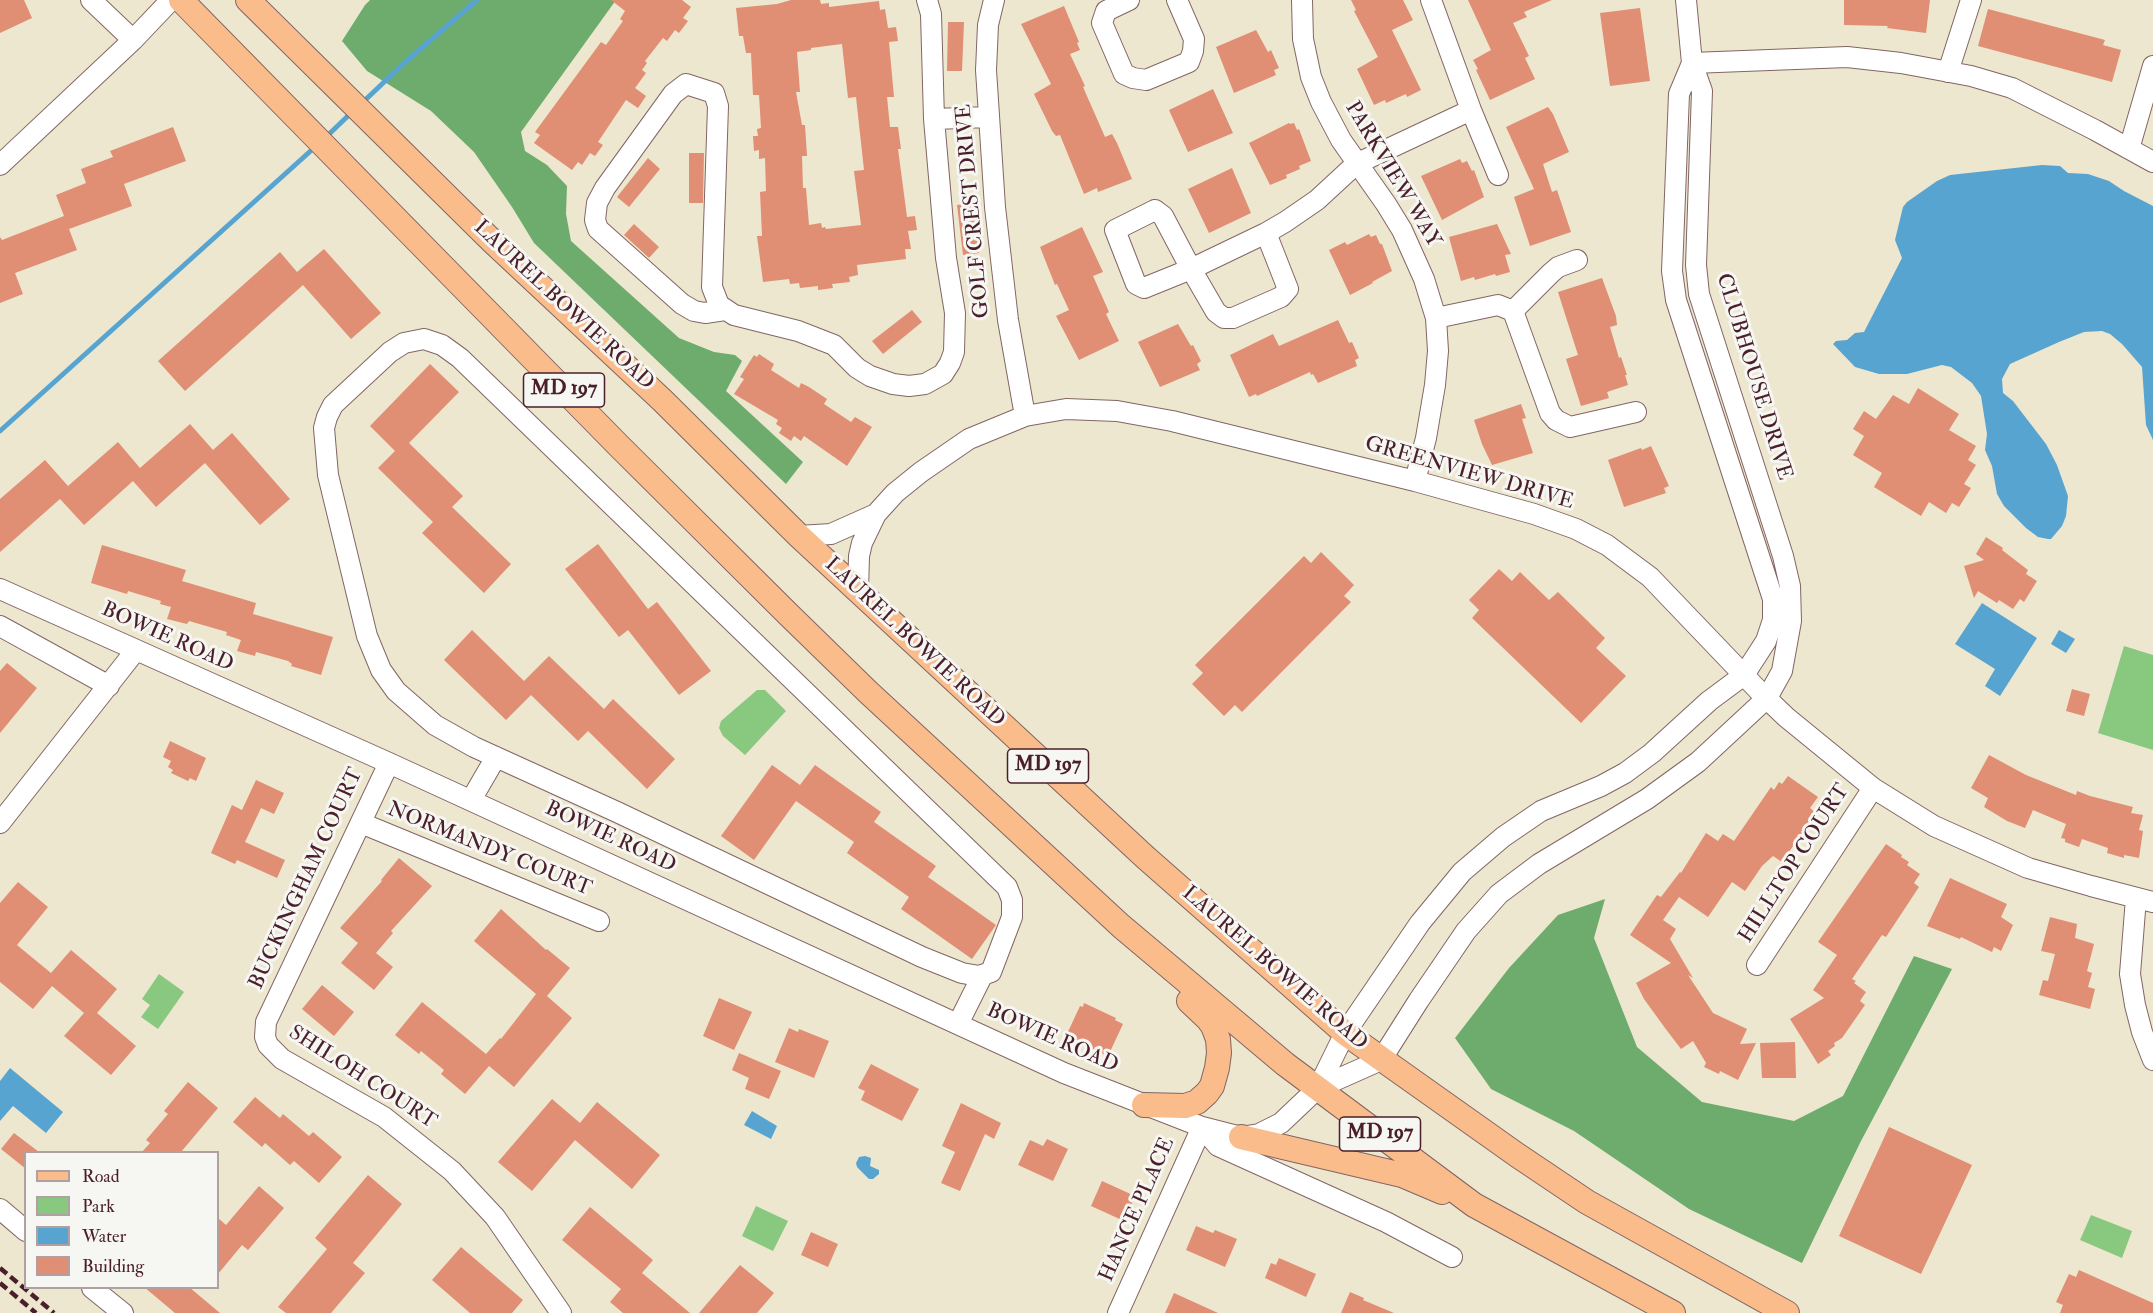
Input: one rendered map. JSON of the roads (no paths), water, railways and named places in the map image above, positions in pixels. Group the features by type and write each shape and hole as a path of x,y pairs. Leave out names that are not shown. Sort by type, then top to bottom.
{"main road":[{"name":"MD 197","path":"181,0 619,446 868,692 1121,926 1285,1064 1474,1205 1673,1313"},
{"name":"LAUREL BOWIE ROAD","path":"248,0 492,241 662,400 799,536 1145,856 1345,1034 1587,1202 1787,1313"},
{"path":"1121,926 1124,942 1134,954 1202,1013 1213,1026 1218,1039 1217,1068 1207,1093 1197,1101 1185,1106 1144,1105"},
{"path":"1241,1137 1402,1175 1474,1205"}],"street":[{"path":"91,0 133,40"},
{"path":"0,165 133,40 171,0"},
{"path":"725,310 694,312 682,304 598,229 595,220 597,203 605,188 673,94 686,84 714,93 718,106 712,287 719,305 747,320 798,331 834,345 857,368 880,380 909,386 925,384 942,374 950,363 954,352 955,313 946,258 934,119 931,14 927,0"},
{"name":"GOLF CREST DRIVE","path":"994,0 988,25 987,44 988,117 1001,268 1025,416"},
{"path":"1129,0 1106,10 1102,23 1124,74 1146,80 1190,62 1194,39 1177,0"},
{"name":"PARKVIEW WAY","path":"1302,0 1303,39 1311,77 1329,119 1356,164 1402,230 1424,279 1436,318 1438,351 1435,385 1426,438 1415,481"},
{"path":"1431,0 1471,110 1498,175"},
{"name":"CLUBHOUSE DRIVE","path":"1381,1060 1467,931 1499,894 1539,864 1647,799 1698,762 1767,699 1782,671 1791,621 1790,586 1783,556 1699,294 1696,265 1702,91 1692,63 1686,0"},
{"path":"1948,72 1971,0"},
{"path":"1692,63 1847,57 1971,76 2012,88 2153,162"},
{"name":"CLUBHOUSE DRIVE","path":"1692,63 1679,94 1672,271 1678,308 1773,599 1773,620 1766,641 1744,675"},
{"path":"2129,149 2153,66"},
{"path":"1266,233 1288,289 1281,297 1233,318 1224,318 1216,312 1191,269 1266,233 1317,200 1356,164 1471,110"},
{"path":"934,119 988,117"},
{"path":"1436,318 1506,308 1558,267 1577,260"},
{"path":"1506,308 1550,413 1556,420 1570,427 1636,412"},
{"path":"424,339 442,345 460,358 1007,887 1012,900 1012,917 991,972 982,976 962,973 922,957 756,877 496,757 435,725 410,705 385,676 374,656 367,636 328,475 324,428 333,405 390,352 414,340 424,339"},
{"name":"GREENVIEW DRIVE","path":"799,536 831,534 876,514 895,494 948,452 969,439 1025,416 1066,409 1143,415 1415,481 1534,514 1576,529 1607,545 1650,577 1767,699 1873,788 1934,826 2028,868 2145,900"},
{"path":"858,591 859,556 862,543 876,514"},
{"name":"BOWIE ROAD","path":"0,589 471,800 1064,1072 1144,1105 1241,1137"},
{"path":"0,626 109,686"},
{"path":"0,823 136,650"},
{"path":"1241,1137 1259,1134 1281,1124 1297,1111 1318,1088 1345,1034 1420,923 1462,872 1503,837 1540,811 1601,786 1652,753 1709,701 1744,675"},
{"path":"471,800 496,757"},
{"name":"BUCKINGHAM COURT","path":"269,1016 389,763"},
{"name":"HILLTOP COURT","path":"1757,965 1873,788"},
{"name":"NORMANDY COURT","path":"361,823 599,921"},
{"path":"2145,900 2130,974 2140,1023 2153,1060"},
{"path":"958,1024 982,976"},
{"name":"SHILOH COURT","path":"269,1016 264,1030 265,1037 268,1044 282,1059 384,1117 426,1148 466,1184 495,1217 561,1313"},
{"path":"1318,1088 1381,1060"},
{"name":"BOWIE ROAD","path":"1202,1126 1218,1146 1386,1222 1452,1257"},
{"name":"HANCE PLACE","path":"1118,1313 1202,1126"},
{"path":"0,1209 24,1229"},
{"path":"94,1289 123,1313"}],"water":[{"path":"2042,165 2060,166 2068,173 2088,174 2109,181 2153,206 2153,440 2146,425 2142,367 2110,334 2102,331 2084,332 2059,342 2010,364 2002,379 2003,393 2013,401 2046,444 2057,465 2068,496 2066,516 2062,526 2051,539 2038,537 2026,528 2004,506 1997,494 1992,466 1985,450 1987,434 1981,396 1972,383 1951,367 1942,365 1907,374 1879,374 1855,367 1833,344 1836,341 1847,340 1855,333 1864,332 1902,258 1895,240 1903,207 1907,202 1937,181 1950,175"},
{"path":"1982,603 2037,638 2000,696 1985,686 1995,669 1955,644"},
{"path":"2059,630 2075,639 2066,653 2051,644"},
{"path":"10,1068 63,1112 46,1133 13,1106 0,1121 0,1081"},
{"path":"752,1111 777,1126 771,1139 744,1125"},
{"path":"859,1157 871,1158 870,1166 879,1170 879,1174 873,1179 869,1179 857,1167"}],"waterway":[{"path":"361,104 477,0"},
{"path":"324,139 352,112"},
{"path":"0,431 315,147"}],"railway":[{"path":"0,1268 24,1288"},
{"path":"0,1283 36,1313"},
{"path":"25,1289 54,1313"}]}
